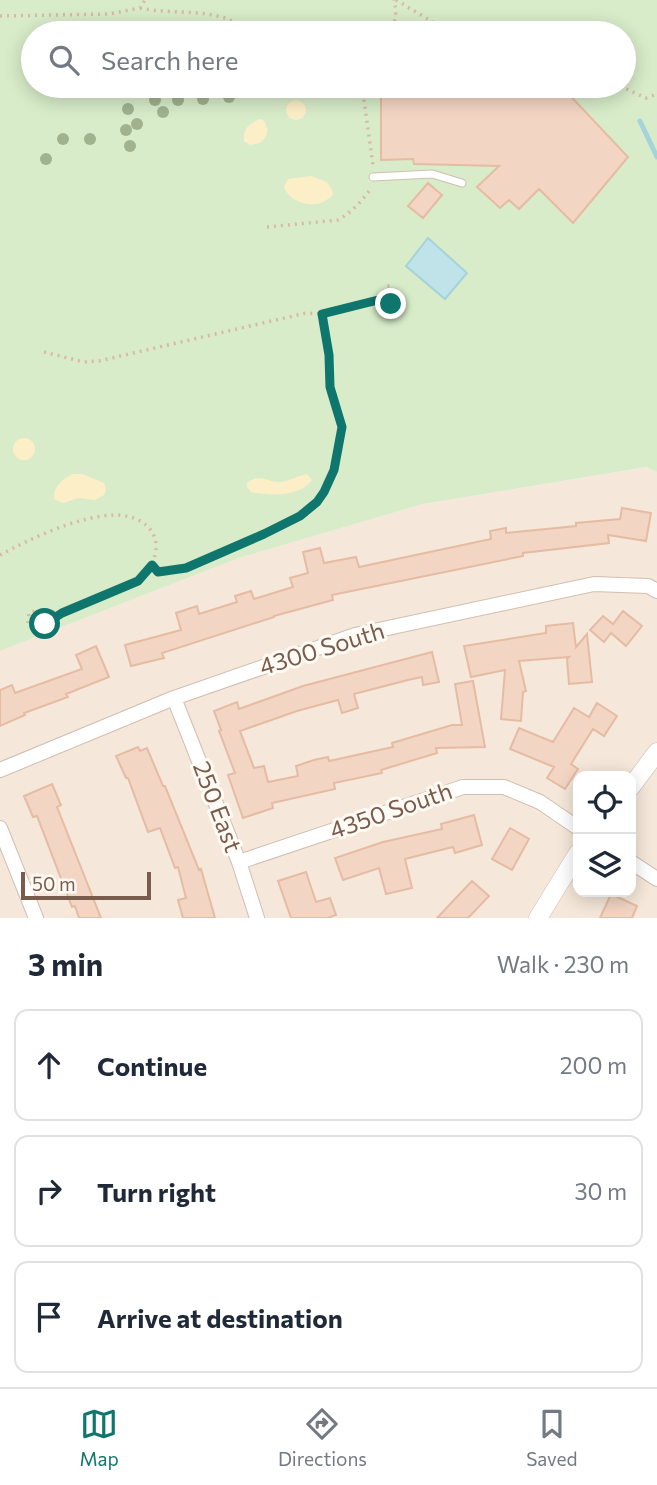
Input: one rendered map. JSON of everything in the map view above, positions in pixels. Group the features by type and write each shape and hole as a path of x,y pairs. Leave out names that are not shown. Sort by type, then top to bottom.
{"street":[{"name":"4300 South","path":"0,770 174,698 355,635 594,584 648,586 657,591"},
{"name":"250 East","path":"174,698 239,862 257,918"},
{"path":"636,780 657,752"},
{"name":"4350 South","path":"239,862 463,787 504,787 540,802 573,825"},
{"path":"0,828 36,918"},
{"path":"538,918 573,861"},
{"path":"636,865 657,879"}],"lane":[{"path":"373,177 432,174 462,183"}],"path":[{"path":"140,8 145,0"},
{"path":"395,0 395,21"},
{"path":"395,0 431,21"},
{"path":"0,16 109,14 140,8 219,16 232,21"},
{"path":"636,93 646,98 657,94"},
{"path":"267,228 290,223 338,220 365,198 373,185 373,177 363,98"},
{"path":"44,352 84,362 99,361 306,313 322,314 382,299 391,304 396,303 390,286 386,286 382,299"},
{"path":"152,565 158,572 186,568 300,516 317,502 334,470 342,427 330,387 329,355 322,314"},
{"path":"0,555 70,525 106,516 124,515 139,520 151,529 156,546 152,565 138,581 62,613 38,627 33,628 28,624 29,614 34,611 62,613"}],"shaded area":[{"path":"648,467 657,472 657,918 0,918 0,651 239,558 423,504"}],"green space":[{"path":"0,0 657,0 657,472 647,467 423,504 239,558 0,651"}],"sand":[{"path":"292,100 300,100 306,110 300,120 292,120 286,114 286,106"},
{"path":"259,119 265,123 266,135 260,143 250,145 244,141 245,130"},
{"path":"311,176 327,182 333,192 332,196 319,203 307,204 293,198 284,187 288,179"},
{"path":"24,438 32,441 35,449 32,457 24,460 16,457 13,449 16,441"},
{"path":"73,474 82,474 104,483 104,495 95,500 78,498 63,503 54,499 59,484"},
{"path":"307,474 312,480 307,486 292,492 258,493 251,492 247,487 247,483 255,479 283,482"}],"water":[{"path":"428,238 467,273 445,299 406,266"}],"building":[{"path":"381,98 572,98 628,157 573,223 539,189 519,209 509,200 500,208 477,187 499,166 414,164 413,159 381,160"},
{"path":"428,183 442,195 423,218 408,206"},
{"path":"622,508 651,513 646,541 608,535 609,543 523,553 523,556 332,595 333,600 274,616 162,653 164,658 131,666 125,645 181,630 176,613 197,606 199,614 237,602 235,596 251,591 254,599 293,587 290,578 308,573 303,552 320,548 324,563 356,557 359,567 491,539 490,531 506,528 506,533 620,519"},
{"path":"623,611 642,626 626,646 611,633 604,642 590,630 603,616 613,624"},
{"path":"573,623 576,647 587,634 592,682 569,684 569,657 519,661 526,691 523,692 521,721 501,719 505,670 471,677 464,646 546,633 546,626"},
{"path":"96,646 109,677 66,694 68,697 24,713 25,715 0,726 0,690 12,685 15,693 82,669 76,655"},
{"path":"432,652 439,682 423,685 422,677 408,680 354,694 358,708 342,713 338,700 240,731 254,768 264,766 268,782 298,776 296,766 314,760 328,757 329,761 393,747 392,743 452,725 462,725 455,684 473,681 485,747 436,748 437,753 381,770 382,773 334,783 335,789 272,803 273,808 243,818 228,775 235,773 214,711 237,702 239,709 303,686"},
{"path":"597,703 617,716 604,736 593,729 571,764 578,769 573,771 573,777 565,789 547,778 554,767 510,749 519,728 553,742 574,708 589,717"},
{"path":"138,747 140,751 147,748 165,786 199,870 201,869 215,918 183,918 178,900 186,898 178,867 175,868 160,828 148,832 128,778 116,756"},
{"path":"52,784 61,805 57,807 101,918 79,918 75,906 72,907 37,816 33,817 24,796"},
{"path":"474,815 482,845 455,853 453,847 405,859 412,888 386,894 379,868 343,880 335,858 383,842 442,829 441,824"},
{"path":"510,828 529,839 512,870 492,859"},
{"path":"306,872 316,902 330,898 336,915 328,918 291,918 278,881"},
{"path":"472,881 489,896 468,918 437,918"},
{"path":"610,897 618,897 637,906 632,918 600,918"}],"waterway":[{"path":"640,121 657,157"}],"route":[{"path":"45,624 53,617 138,581 152,565 158,572 186,568 300,516 317,502 334,470 342,427 328,378 329,355 322,314 329,310 382,299 391,304"}]}
